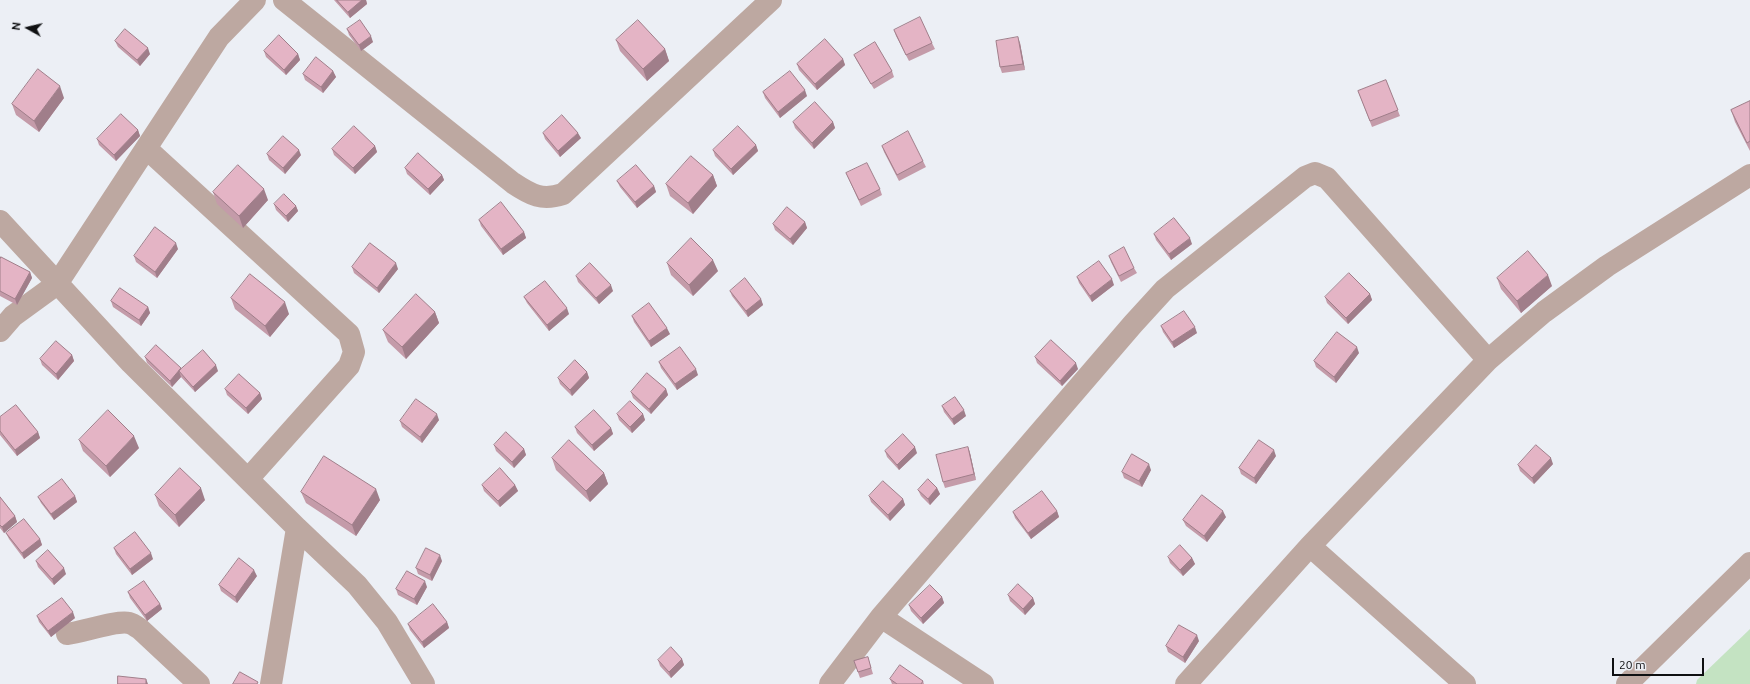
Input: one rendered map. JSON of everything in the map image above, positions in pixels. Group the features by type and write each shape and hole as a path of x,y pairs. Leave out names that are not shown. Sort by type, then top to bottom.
{"street":[{"path":"0,331 13,316 57,284 219,37 255,0"},
{"path":"284,0 514,183 529,193 550,198 564,194 771,0"},
{"path":"146,148 349,334 354,352 349,366 248,479"},
{"path":"830,684 881,617 1133,324 1165,289 1305,177 1315,173 1327,178 1488,360"},
{"path":"1186,684 1310,546 1488,360 1544,312 1607,266 1750,175"},
{"path":"0,221 131,363 297,528 357,585 387,622 424,684"},
{"path":"271,684 297,528"},
{"path":"1310,546 1465,684"},
{"path":"1627,684 1750,563"},
{"path":"881,617 983,684"},
{"path":"67,634 83,632 119,622 130,623 140,629 199,684"}],"green space":[{"path":"1750,629 1750,684 1696,684 1697,680"}],"building":[{"path":"337,0 362,0 348,12"},
{"path":"920,17 932,43 906,55 894,30"},
{"path":"360,20 371,36 359,45 347,29"},
{"path":"638,20 665,49 643,69 616,40"},
{"path":"125,29 148,48 137,60 115,41"},
{"path":"279,35 298,54 284,70 264,51"},
{"path":"1018,37 1023,64 1000,67 996,41"},
{"path":"825,39 843,59 815,84 797,64"},
{"path":"875,42 892,71 871,84 854,55"},
{"path":"316,57 333,71 321,87 303,74"},
{"path":"38,69 60,86 34,121 12,104"},
{"path":"790,71 805,90 778,112 763,92"},
{"path":"1386,80 1398,110 1370,121 1358,91"},
{"path":"1750,101 1750,141 1747,143 1731,110"},
{"path":"815,102 833,122 812,143 793,122"},
{"path":"121,114 138,130 114,155 97,139"},
{"path":"562,115 578,133 558,151 543,133"},
{"path":"354,126 375,146 353,168 332,149"},
{"path":"738,126 756,145 731,169 713,150"},
{"path":"908,131 923,161 897,175 882,146"},
{"path":"283,136 299,150 283,168 267,154"},
{"path":"418,153 442,175 428,189 405,168"},
{"path":"691,156 713,175 688,203 666,184"},
{"path":"867,163 880,189 859,200 846,173"},
{"path":"238,165 264,189 239,216 213,192"},
{"path":"636,165 654,186 635,202 617,181"},
{"path":"284,194 296,206 286,216 274,204"},
{"path":"501,202 524,232 501,249 479,220"},
{"path":"787,207 805,222 790,239 773,224"},
{"path":"1174,218 1190,238 1169,254 1154,234"},
{"path":"155,227 176,243 155,272 134,256"},
{"path":"691,238 713,260 689,285 667,263"},
{"path":"370,243 396,263 377,288 352,267"},
{"path":"1124,247 1134,268 1119,276 1109,256"},
{"path":"1528,251 1548,275 1517,301 1497,278"},
{"path":"1,257 30,272 15,299 0,291"},
{"path":"1099,261 1112,279 1090,296 1077,277"},
{"path":"590,263 611,285 596,298 576,276"},
{"path":"1349,273 1370,294 1346,318 1325,297"},
{"path":"250,274 285,302 265,326 231,298"},
{"path":"745,278 761,299 746,311 730,291"},
{"path":"545,281 567,308 547,325 524,297"},
{"path":"120,288 148,307 139,320 111,301"},
{"path":"416,294 435,312 402,347 383,330"},
{"path":"649,303 667,328 649,341 632,316"},
{"path":"1184,311 1195,327 1172,342 1161,326"},
{"path":"1337,332 1357,347 1334,377 1314,361"},
{"path":"1051,340 1076,363 1060,381 1035,357"},
{"path":"56,341 72,355 56,374 40,359"},
{"path":"156,345 181,368 170,381 145,357"},
{"path":"680,347 696,369 675,384 659,362"},
{"path":"203,350 216,365 193,387 179,371"},
{"path":"575,360 587,372 570,390 558,378"},
{"path":"647,373 666,389 649,409 631,392"},
{"path":"239,374 260,393 246,408 225,389"},
{"path":"955,397 964,410 952,419 942,406"},
{"path":"416,399 437,414 420,437 400,421"},
{"path":"630,401 643,414 630,427 617,414"},
{"path":"16,405 38,432 15,450 0,431 0,417"},
{"path":"108,410 134,436 106,466 79,440"},
{"path":"594,410 611,428 592,445 575,427"},
{"path":"506,432 524,449 512,462 494,445"},
{"path":"903,434 915,447 897,465 885,451"},
{"path":"569,440 604,473 586,491 552,458"},
{"path":"1259,440 1274,450 1254,478 1239,468"},
{"path":"1536,445 1551,458 1532,478 1518,465"},
{"path":"968,447 974,474 943,482 936,455"},
{"path":"1132,454 1149,464 1139,481 1122,472"},
{"path":"324,456 376,489 352,525 301,492"},
{"path":"180,468 201,488 175,515 155,495"},
{"path":"500,468 515,485 498,501 482,485"},
{"path":"62,479 75,496 51,514 38,497"},
{"path":"928,479 937,488 928,499 918,490"},
{"path":"883,481 903,499 888,515 869,496"},
{"path":"1042,491 1057,511 1028,533 1013,512"},
{"path":"1202,495 1223,511 1204,536 1183,520"},
{"path":"0,497 15,516 2,527 0,525"},
{"path":"24,519 40,539 22,553 6,533"},
{"path":"135,532 151,553 130,569 114,548"},
{"path":"1180,545 1192,558 1180,570 1168,557"},
{"path":"426,548 440,555 430,575 416,568"},
{"path":"48,550 64,568 52,579 36,561"},
{"path":"239,558 254,570 235,597 219,585"},
{"path":"407,571 425,581 414,599 396,589"},
{"path":"144,581 160,604 145,615 128,592"},
{"path":"1018,584 1033,598 1023,609 1008,595"},
{"path":"930,585 942,597 921,618 909,605"},
{"path":"62,598 73,612 48,631 37,616"},
{"path":"433,604 447,622 422,642 408,624"},
{"path":"1179,625 1197,635 1183,657 1166,646"},
{"path":"671,647 682,659 669,672 658,660"},
{"path":"868,657 871,668 858,672 854,661"},
{"path":"900,665 923,681 921,684 897,684 890,679"},
{"path":"240,672 258,682 257,684 233,684"},
{"path":"118,676 146,679 146,684 118,684"}]}
